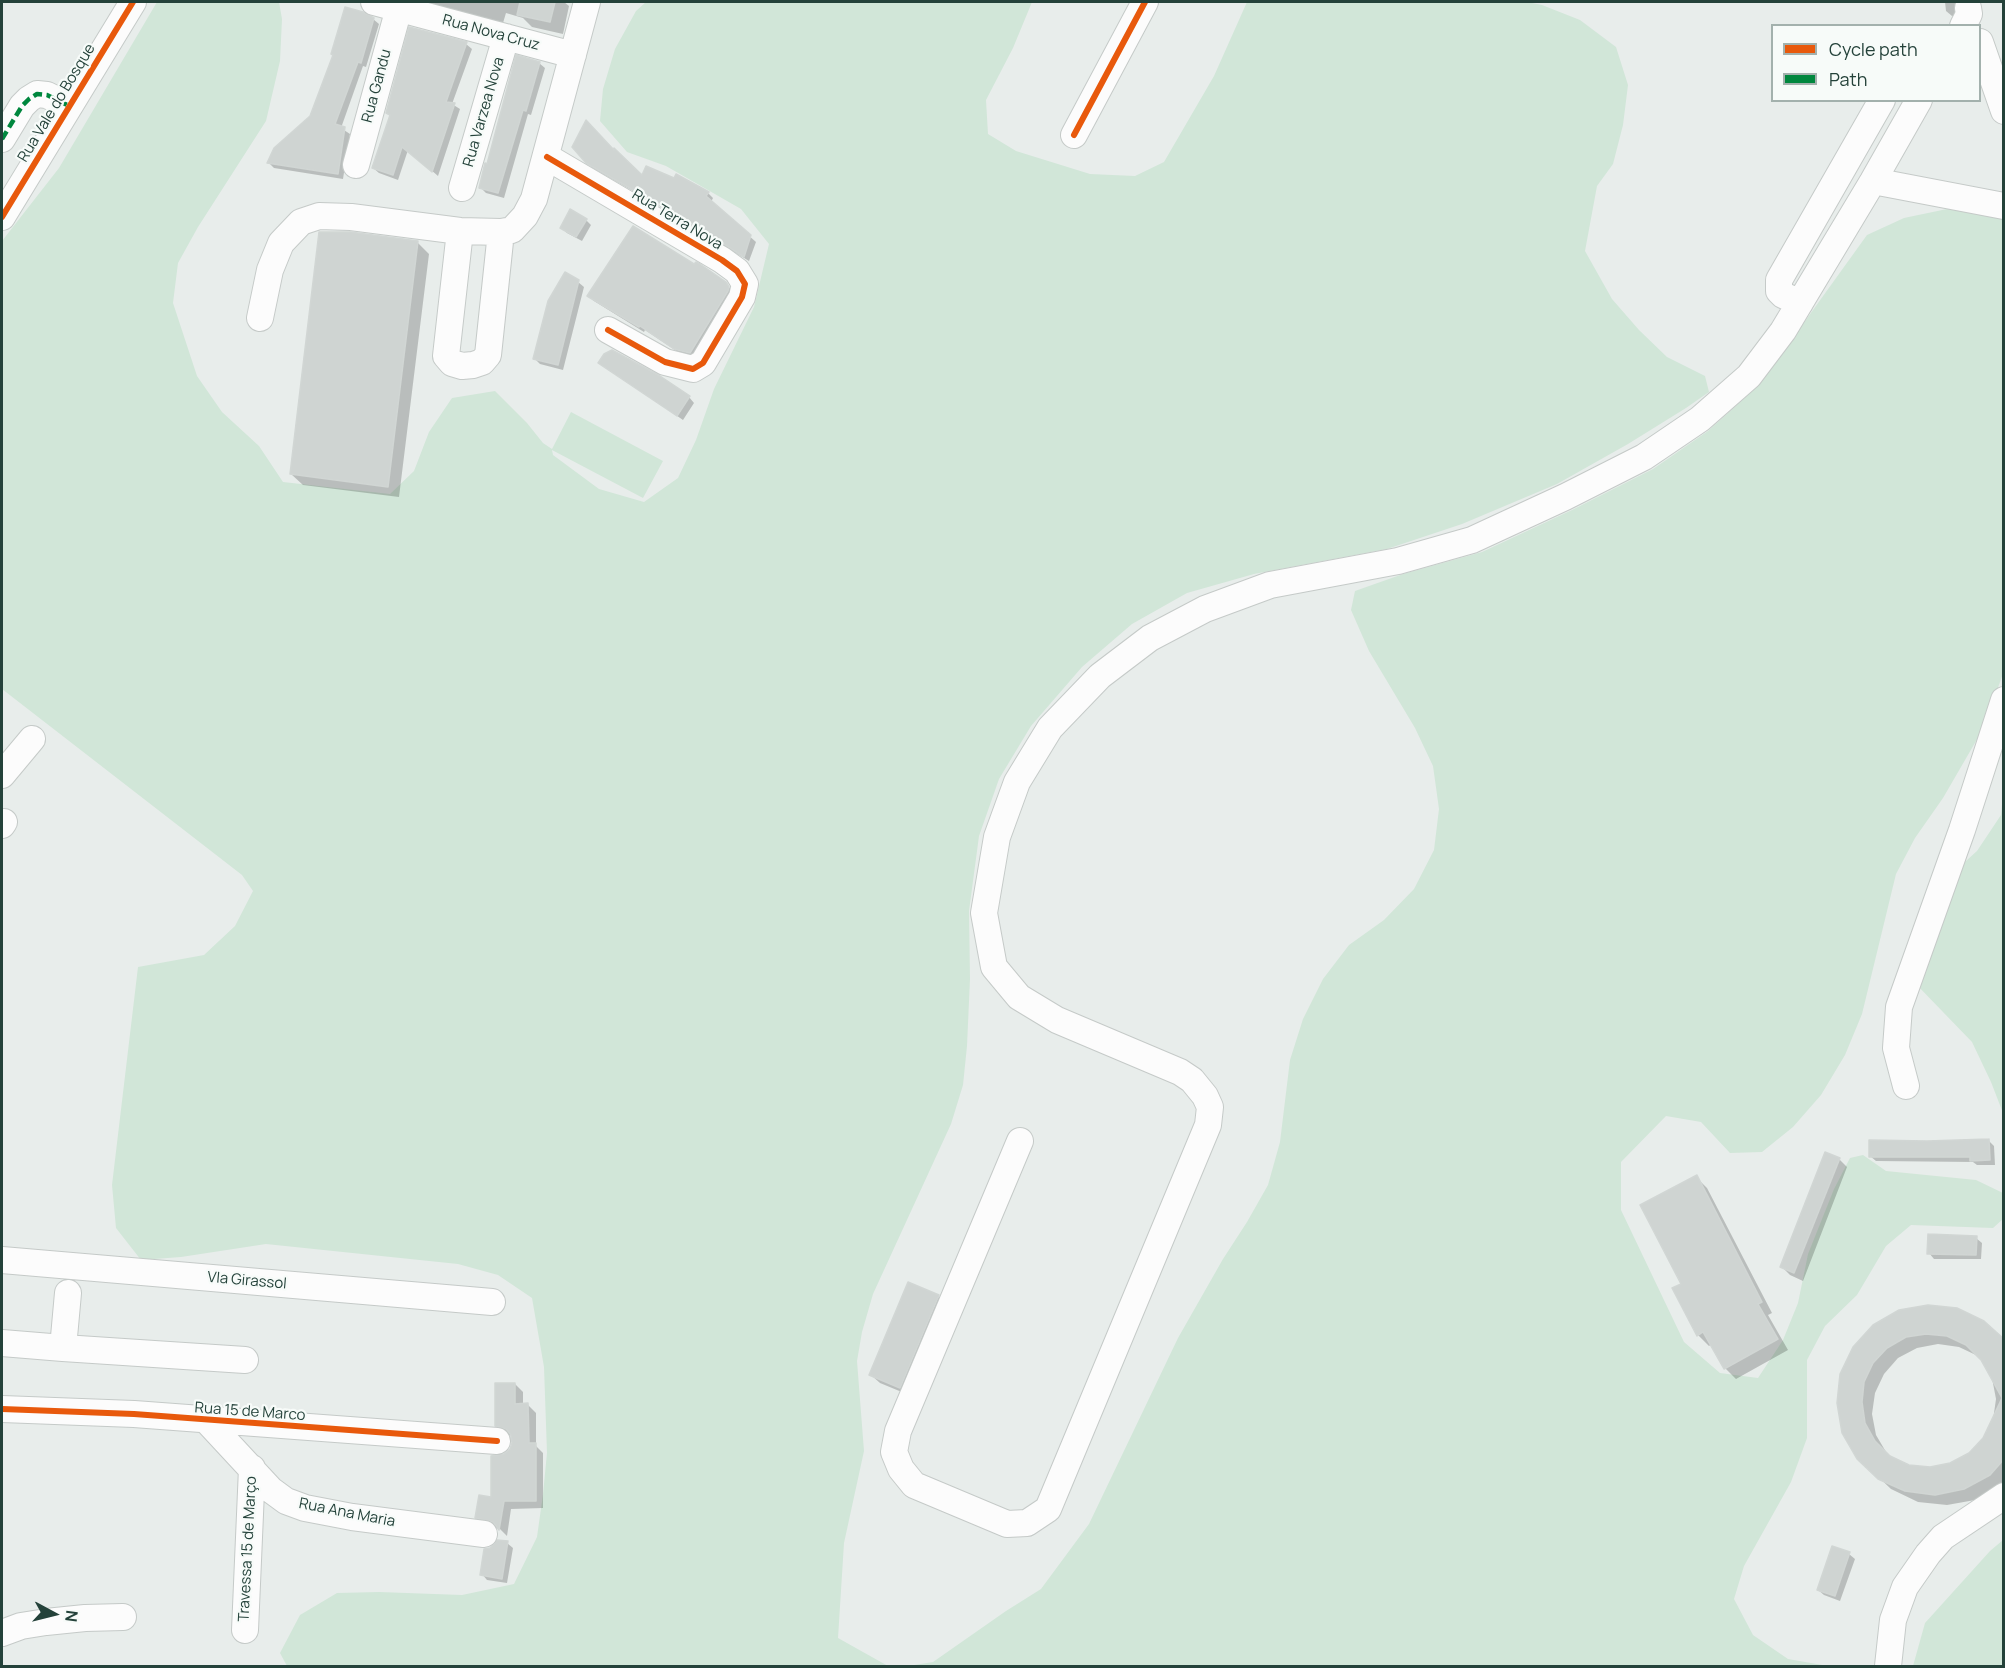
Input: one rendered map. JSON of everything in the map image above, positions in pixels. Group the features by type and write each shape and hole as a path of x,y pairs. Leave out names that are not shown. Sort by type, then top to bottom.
{"street":[{"name":"Rua Vale do Bosque","path":"2,217 133,2"},
{"name":"Rua Nova Cruz","path":"374,2 573,55"},
{"path":"260,318 270,270 281,243 301,222 319,216 351,217 460,231 512,230 525,216 534,199 587,2"},
{"path":"1074,135 1145,2"},
{"name":"Rua Gandu","path":"356,165 399,8"},
{"name":"Rua Varzea Nova","path":"462,188 506,37"},
{"path":"1981,45 2004,111"},
{"path":"2,139 22,106 37,94 47,95 69,106"},
{"path":"1800,303 1779,291 1781,274 1881,102"},
{"path":"1020,1141 898,1431 894,1452 902,1469 914,1485 1007,1524 1027,1523 1048,1509 1208,1125 1210,1107 1205,1096 1192,1080 1180,1072 1057,1020 1019,997 994,967 984,913 997,837 1017,782 1050,728 1100,676 1150,638 1205,609 1270,585 1398,561 1472,540 1644,457 1700,419 1749,376 1783,331 1873,182 1918,102"},
{"name":"Rua Terra Nova","path":"547,157 722,260 736,271 745,284 742,297 703,363 693,369 665,362 608,330"},
{"path":"1873,182 2004,206"},
{"path":"460,231 446,356 452,363 462,366 473,366 482,362 488,355 501,232"},
{"path":"1906,1086 1896,1048 1899,1007 1962,830 2004,700"},
{"path":"2,775 32,739"},
{"name":"VIa Girassol","path":"2,1260 492,1302"},
{"path":"63,1348 68,1293"},
{"path":"2,1342 245,1360"},
{"name":"Rua 15 de Marco","path":"2,1409 134,1414 497,1441"},
{"name":"Rua Ana Maria","path":"207,1421 271,1490 286,1501 305,1508 352,1517 484,1534"},
{"name":"Travessa 15 de Março","path":"245,1630 252,1468"},
{"path":"1888,1666 1893,1620 1905,1587 1943,1537 2004,1496"},
{"path":"2,1633 21,1626 46,1622 123,1617"}],"green space":[{"path":"157,2 279,2 282,19 280,61 266,121 198,227 178,263 173,303 197,376 222,412 259,446 283,482 390,494 414,471 429,432 452,398 495,391 527,423 543,443 552,449 571,412 663,461 643,498 552,450 553,455 599,489 644,502 678,478 696,440 714,389 754,307 769,244 741,209 666,166 627,152 600,121 603,89 615,49 636,11 646,2 1032,2 1013,48 986,100 988,134 1016,151 1090,174 1135,176 1164,162 1214,76 1247,2 1527,2 1542,5 1580,20 1616,47 1628,85 1623,125 1613,164 1597,186 1585,251 1612,299 1639,330 1667,357 1705,376 1709,392 1628,444 1557,484 1462,524 1387,549 1254,574 1187,593 1132,624 1082,667 1031,726 999,779 979,836 969,911 970,979 963,1085 951,1124 873,1294 862,1332 857,1361 864,1451 844,1543 838,1638 888,1666 287,1666 280,1653 300,1615 337,1593 462,1595 514,1584 537,1537 543,1494 547,1453 544,1367 532,1298 498,1275 458,1264 266,1244 181,1257 141,1260 116,1228 112,1185 138,967 204,955 235,926 253,891 242,875 2,689 2,241 59,168"},
{"path":"1947,209 1990,211 2003,216 2004,671 1983,729 1943,798 1915,838 1896,874 1862,1014 1845,1055 1821,1095 1793,1127 1762,1152 1730,1153 1701,1122 1666,1116 1621,1162 1621,1210 1684,1342 1720,1373 1758,1378 1783,1340 1798,1303 1808,1254 1834,1189 1850,1158 1863,1155 1886,1171 1976,1180 2003,1193 2003,1219 1993,1228 1911,1225 1886,1246 1857,1295 1825,1326 1807,1360 1807,1438 1791,1482 1744,1566 1734,1599 1753,1635 1788,1659 1828,1666 908,1666 933,1662 1041,1589 1089,1524 1178,1338 1268,1185 1280,1142 1290,1060 1303,1019 1323,979 1349,945 1384,920 1414,889 1434,850 1439,809 1433,766 1415,728 1369,651 1351,610 1355,591 1403,574 1482,552 1653,469 1708,431 1759,385 1867,235 1904,218"},
{"path":"2003,793 2003,1113 1972,1042 1914,982 1946,879 1977,851 2001,815"},
{"path":"2003,1540 2003,1666 1913,1666 1925,1623 1990,1551"}],"building":[{"path":"520,2 555,2 550,22 517,15"},
{"path":"345,7 374,18 361,63 358,62 335,124 345,127 338,174 267,163 274,148 310,116 333,55 331,54"},
{"path":"409,27 467,42 446,102 455,103 432,172 402,147 393,175 372,168 390,115 386,113"},
{"path":"516,55 540,62 498,193 479,188"},
{"path":"586,120 642,175 646,166 674,178 676,174 709,192 706,196 751,235 744,257 691,223 586,163 572,147"},
{"path":"570,209 587,219 576,237 560,228"},
{"path":"633,226 694,264 696,262 700,264 726,282 729,287 690,353 674,349 640,326 587,296"},
{"path":"319,232 350,232 418,241 388,487 290,474"},
{"path":"565,272 579,280 558,365 533,359 548,301"},
{"path":"612,350 660,376 690,396 677,416 598,363 604,354"},
{"path":"1989,1139 1990,1160 1970,1161 1970,1157 1869,1157 1869,1140"},
{"path":"1825,1152 1840,1158 1794,1273 1780,1267"},
{"path":"1697,1175 1762,1302 1758,1304 1778,1339 1724,1369 1703,1332 1697,1336 1672,1288 1681,1284 1640,1205"},
{"path":"1928,1234 1977,1236 1976,1255 1927,1254"},
{"path":"908,1282 939,1295 900,1388 869,1375"},
{"path":"1928,1305 1957,1308 1984,1321 2004,1339 2004,1459 1990,1475 1964,1489 1935,1495 1905,1491 1878,1479 1857,1459 1842,1433 1837,1403 1840,1374 1853,1347 1873,1325 1899,1310","holes":["1926,1334 1947,1336 1966,1345 1981,1360 2002,1398 1983,1438 1969,1453 1950,1463 1930,1467 1909,1465 1890,1456 1875,1441 1865,1423 1862,1402 1864,1382 1873,1363 1887,1348 1906,1337"]},
{"path":"495,1383 515,1383 515,1404 528,1403 529,1443 536,1443 536,1501 504,1501 499,1530 493,1522 475,1518 479,1495 491,1497 491,1456 504,1454 510,1449 512,1443 511,1435 506,1429 495,1426"},
{"path":"497,1540 508,1541 502,1579 480,1575 484,1549 490,1548"},
{"path":"1832,1546 1850,1552 1835,1596 1817,1590"}],"marked path":[{"path":"2,139 22,106 37,94 47,95 69,106"}],"cycle path":[{"path":"2,217 133,2"},
{"path":"1074,135 1145,2"},
{"path":"547,157 722,260 737,271 745,284 742,297 703,363 693,369 665,362 608,330"},
{"path":"2,1409 134,1414 497,1441"}]}
